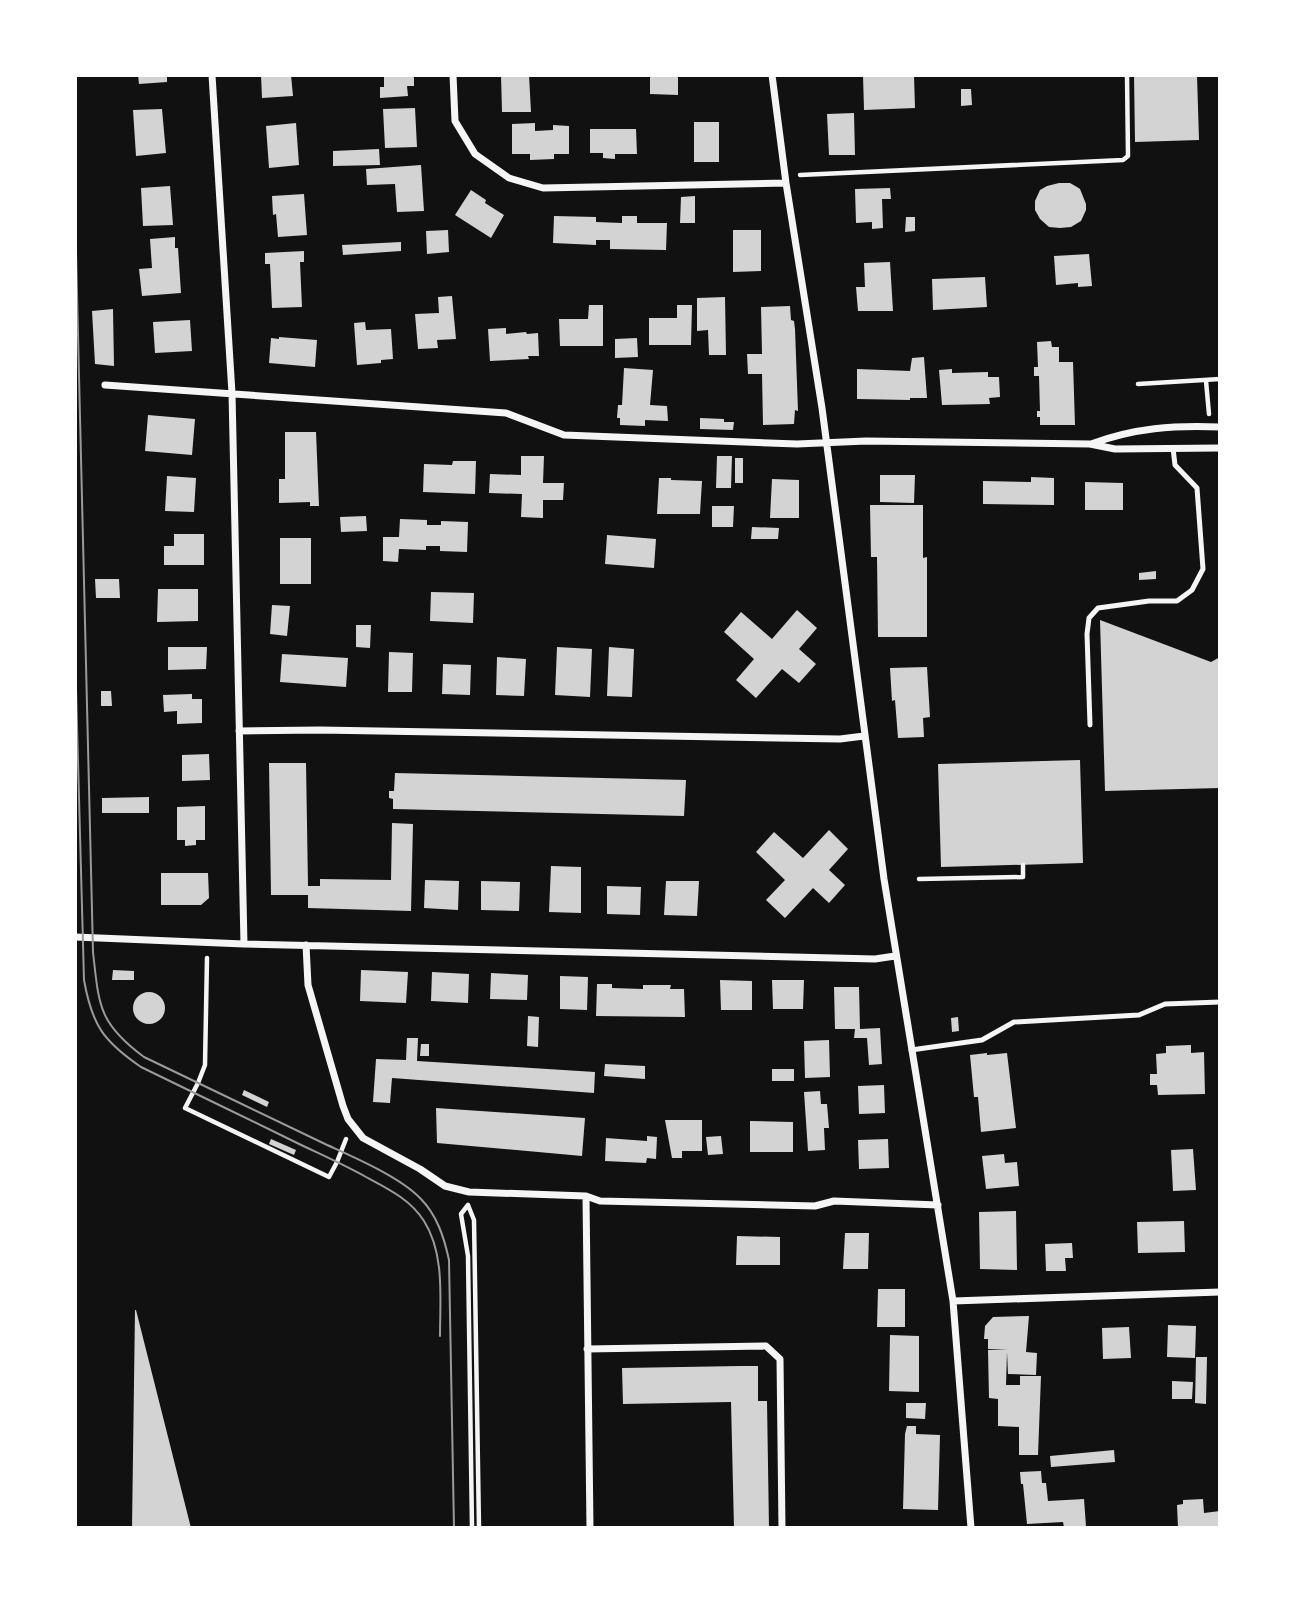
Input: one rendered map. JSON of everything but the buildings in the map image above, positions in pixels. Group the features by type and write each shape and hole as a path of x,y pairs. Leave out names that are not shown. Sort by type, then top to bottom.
{"street":[{"path":"212,75 232,393 244,944"},
{"path":"453,75 455,121 475,155 509,178 543,188 786,183"},
{"path":"772,75 826,442 895,956 953,1301 971,1528"},
{"path":"105,385 506,413 564,435 797,444 1090,444 1115,449 1220,448"},
{"path":"1090,444 1116,435 1162,427 1220,427"},
{"path":"239,731 840,739 864,736"},
{"path":"75,937 244,944 875,959 895,956"},
{"path":"306,945 308,985 348,1119 363,1138 445,1186 469,1192 586,1196 600,1201 815,1206 834,1201 938,1205"},
{"path":"586,1196 590,1528"},
{"path":"953,1301 1220,1292"},
{"path":"587,1349 766,1346 780,1359 782,1528"}],"lane":[{"path":"1090,725 1087,634 1089,618 1098,608 1149,601 1177,601 1192,590 1203,569 1197,488 1175,465 1173,448"},
{"path":"911,1050 982,1040 1014,1022 1139,1015 1165,1004 1220,1002"}],"path":[{"path":"799,175 1123,160 1128,156 1127,75"},
{"path":"1206,380 1209,408"},
{"path":"1139,384 1220,380"},
{"path":"919,878 1023,877 1023,865"},
{"path":"207,958 205,1065 185,1108 329,1177 347,1136"},
{"path":"472,1528 468,1256 461,1214 468,1204 474,1220 480,1528"}],"tram line":[{"path":"75,211 93,952 100,1000 109,1023 117,1034 144,1057 374,1167 411,1190 431,1212 442,1235 449,1260 454,1528"},
{"path":"75,652 84,980 91,1009 101,1031 117,1049 141,1067 347,1167 390,1190 412,1207 424,1221 435,1248 440,1277 440,1336"}]}
